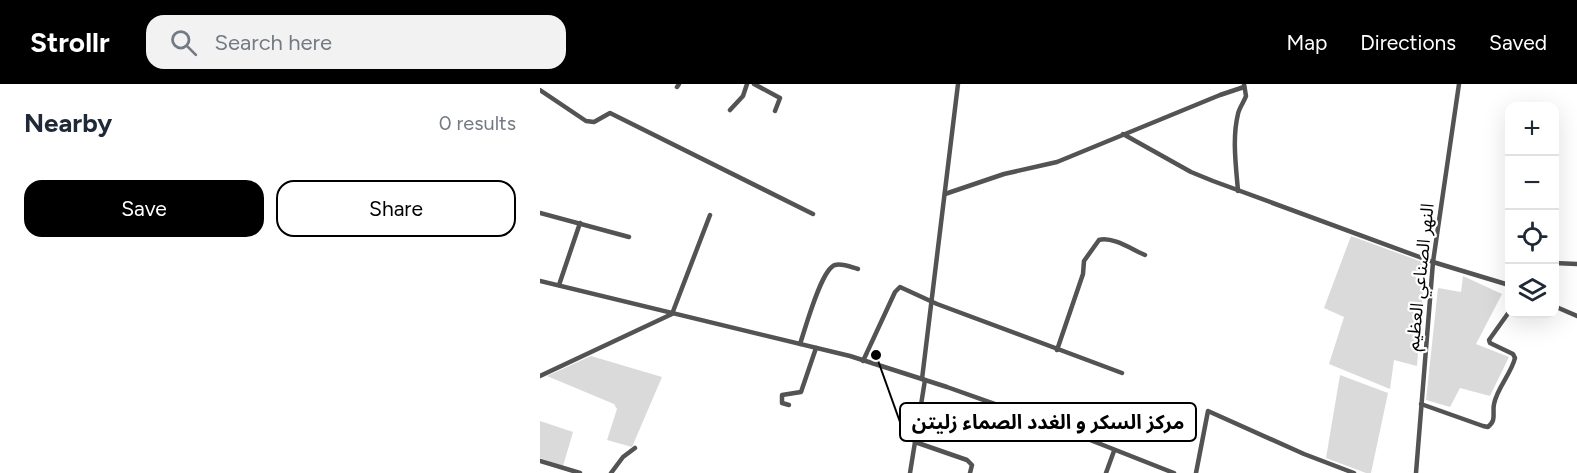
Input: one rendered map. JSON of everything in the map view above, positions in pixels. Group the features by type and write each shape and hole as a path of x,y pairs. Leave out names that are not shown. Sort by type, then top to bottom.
{"street":[{"path":"730,110 739,101 748,84"},
{"path":"754,84 780,98 775,111"},
{"path":"910,473 958,84"},
{"name":"النهر الصناعي العظيم","path":"1416,473 1433,262 1459,84"},
{"path":"945,194 995,177 1057,162 1244,86 1246,96 1238,111 1236,130 1238,191"},
{"path":"540,90 586,122 594,122 610,113 813,214"},
{"path":"1123,134 1191,172 1238,191 1433,262 1505,284"},
{"path":"540,213 629,237"},
{"path":"540,376 672,314 711,215"},
{"path":"559,285 580,223"},
{"path":"1057,350 1083,274 1084,261 1099,240 1107,239 1145,255"},
{"path":"1559,262 1577,264"},
{"path":"801,345 812,309 829,268 837,265 858,269"},
{"path":"540,281 863,361 1037,419 1174,473"},
{"path":"863,361 898,288 1122,373"},
{"path":"1559,308 1577,316"},
{"path":"1422,404 1486,427 1492,424 1495,402 1515,358 1513,354 1490,343 1489,340 1505,318"},
{"path":"789,405 783,404 782,394 801,392 816,348"},
{"path":"1197,473 1209,411 1304,454 1354,473"},
{"path":"915,442 967,460 972,465 970,473"},
{"path":"611,473 617,464 635,448"},
{"path":"1106,473 1114,451"},
{"path":"540,461 580,473"}],"shaded area":[{"path":"1351,236 1425,263 1417,366 1394,360 1390,389 1329,364 1344,317 1324,308"},
{"path":"1463,276 1502,294 1476,344 1509,357 1490,396 1460,388 1450,407 1426,400 1438,288 1461,292"},
{"path":"591,356 662,377 632,447 607,440 617,409 614,404 547,376"},
{"path":"1340,375 1388,393 1371,473 1326,458"},
{"path":"540,421 573,432 563,466 540,458"}],"place":[{"name":"مركز السكر و الغدد الصماء زليتن","path":"876,355"}]}
